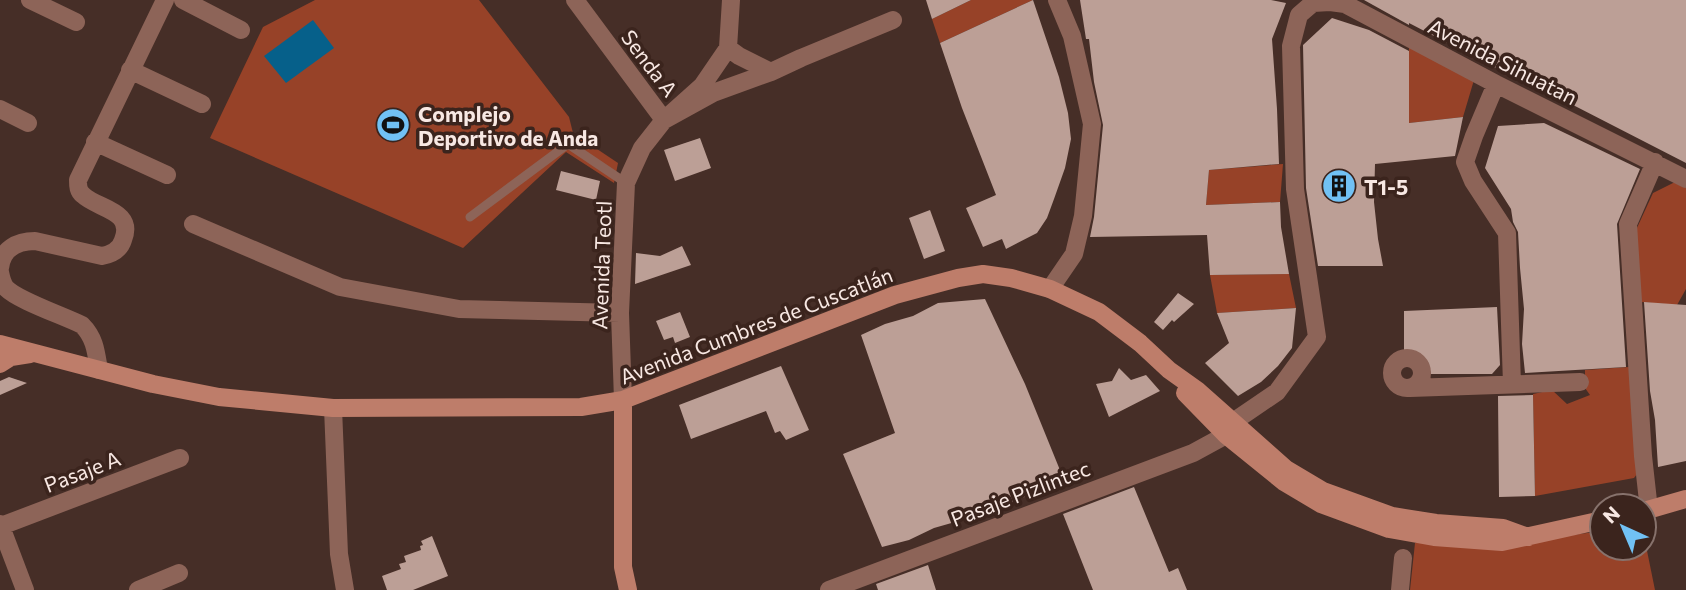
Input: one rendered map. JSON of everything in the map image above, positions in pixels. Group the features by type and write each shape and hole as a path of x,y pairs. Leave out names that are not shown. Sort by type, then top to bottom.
{"main road":[{"name":"Avenida Cumbres de Cuscatlán","path":"0,344 153,384 219,397 332,408 581,407 623,400 895,295 983,274 1011,278 1049,289 1099,312 1140,343 1169,370 1186,395 1230,428 1284,482 1321,504 1389,529 1434,537 1481,541 1502,542 1588,523"},
{"path":"0,364 11,358 35,354"},
{"path":"623,400 623,567 628,590"},
{"path":"1658,507 1686,499"}],"street":[{"path":"30,0 76,22"},
{"path":"99,370 94,343 82,325 15,295 6,288 1,279 1,261 13,245 24,241 102,256 119,248 125,229 122,220 118,214 85,197 78,186 78,180 165,0"},
{"path":"183,0 241,30"},
{"name":"Senda A","path":"575,0 664,120"},
{"path":"731,0 728,48 738,56 771,72"},
{"path":"1049,289 1074,254 1083,216 1092,124 1072,36 1057,0"},
{"name":"Avenida Sihuatan","path":"1299,15 1313,3 1345,4 1496,84 1686,178"},
{"name":"Pasaje Pizlintec","path":"829,590 1193,453 1277,392 1317,337 1295,189 1291,46 1299,15"},
{"path":"664,120 713,93 771,72 893,20"},
{"name":"Avenida Teotl","path":"623,400 620,313 626,183 642,148 664,120 702,86 728,48"},
{"path":"130,70 202,104"},
{"path":"1496,84 1465,162 1507,233 1512,384"},
{"path":"0,109 28,124"},
{"path":"96,142 167,175"},
{"path":"1645,492 1628,224 1656,162"},
{"path":"193,225 340,287 459,309 620,313"},
{"path":"1410,388 1580,382"},
{"path":"332,408 339,554 345,590"},
{"name":"Pasaje A","path":"0,525 180,458"},
{"path":"0,525 26,590"},
{"path":"1400,590 1403,558"},
{"path":"138,590 180,573"}],"lane":[{"path":"470,217 568,144 626,183"}],"shaded area":[{"name":"Complejo Deportivo de Anda","path":"315,0 479,0 569,117 573,133 618,163 614,183 566,152 463,248 210,138 263,27"},
{"path":"971,0 1033,0 940,43 932,19"},
{"path":"1409,44 1474,80 1463,117 1409,123"},
{"path":"1283,164 1280,202 1206,205 1209,170"},
{"path":"1675,182 1686,188 1686,289 1677,305 1641,302 1636,230 1653,193"},
{"path":"1289,274 1296,308 1217,313 1210,275"},
{"path":"1629,367 1640,470 1634,478 1535,496 1533,394 1552,390 1567,404 1590,395 1585,388 1585,370"},
{"path":"1588,533 1588,562 1649,562 1655,590 1410,590 1415,543 1520,542"}],"water":[{"path":"313,20 334,48 286,83 264,56"}],"building":[{"path":"926,0 971,0 932,19"},
{"path":"1033,0 1059,77 1071,139 1065,168 1054,199 1047,218 1037,233 1006,249 1002,239 983,247 966,208 996,195 940,43"},
{"path":"1080,0 1271,0 1286,3 1272,39 1279,164 1209,170 1206,205 1280,202 1281,227 1289,274 1210,275 1207,235 1090,237 1103,125"},
{"path":"1364,0 1686,0 1686,163 1409,25"},
{"path":"1332,18 1369,30 1409,51 1409,123 1463,117 1455,156 1375,164 1374,202 1383,266 1318,266 1306,188 1303,45"},
{"path":"1544,123 1640,169 1617,224 1626,367 1525,373 1522,344 1524,309 1518,232 1511,209 1485,168 1498,126"},
{"path":"700,138 711,168 675,181 664,150"},
{"path":"561,171 600,181 596,200 556,190"},
{"path":"930,210 945,251 924,259 909,218"},
{"path":"682,246 691,265 635,284 636,253 660,256"},
{"path":"1178,293 1194,304 1163,330 1154,322"},
{"path":"985,299 1025,384 1064,480 990,512 882,547 843,454 895,433 861,335 913,316 938,303"},
{"path":"1644,302 1686,305 1686,461 1658,467 1650,391"},
{"path":"1497,307 1500,365 1492,374 1431,374 1428,362 1420,354 1404,350 1404,311"},
{"path":"1296,308 1292,348 1261,382 1238,396 1205,363 1229,343 1217,313"},
{"path":"680,312 690,337 675,343 673,337 664,340 656,321"},
{"path":"781,366 809,430 786,440 780,431 775,433 766,411 691,439 679,405"},
{"path":"1119,368 1131,380 1146,375 1160,391 1109,417 1096,384 1112,381"},
{"path":"9,377 27,383 0,395 0,381"},
{"path":"1533,395 1535,496 1499,497 1498,396"},
{"path":"1134,487 1169,572 1178,568 1187,590 1093,590 1063,514"},
{"path":"432,536 448,576 413,590 387,590 382,576 401,569 399,564 406,562 404,556 421,550 421,541"},
{"path":"928,565 936,590 878,590 876,584"}],"place":[{"name":"Complejo Deportivo de Anda","path":"393,125"},
{"name":"T1-5","path":"1339,186"}]}
